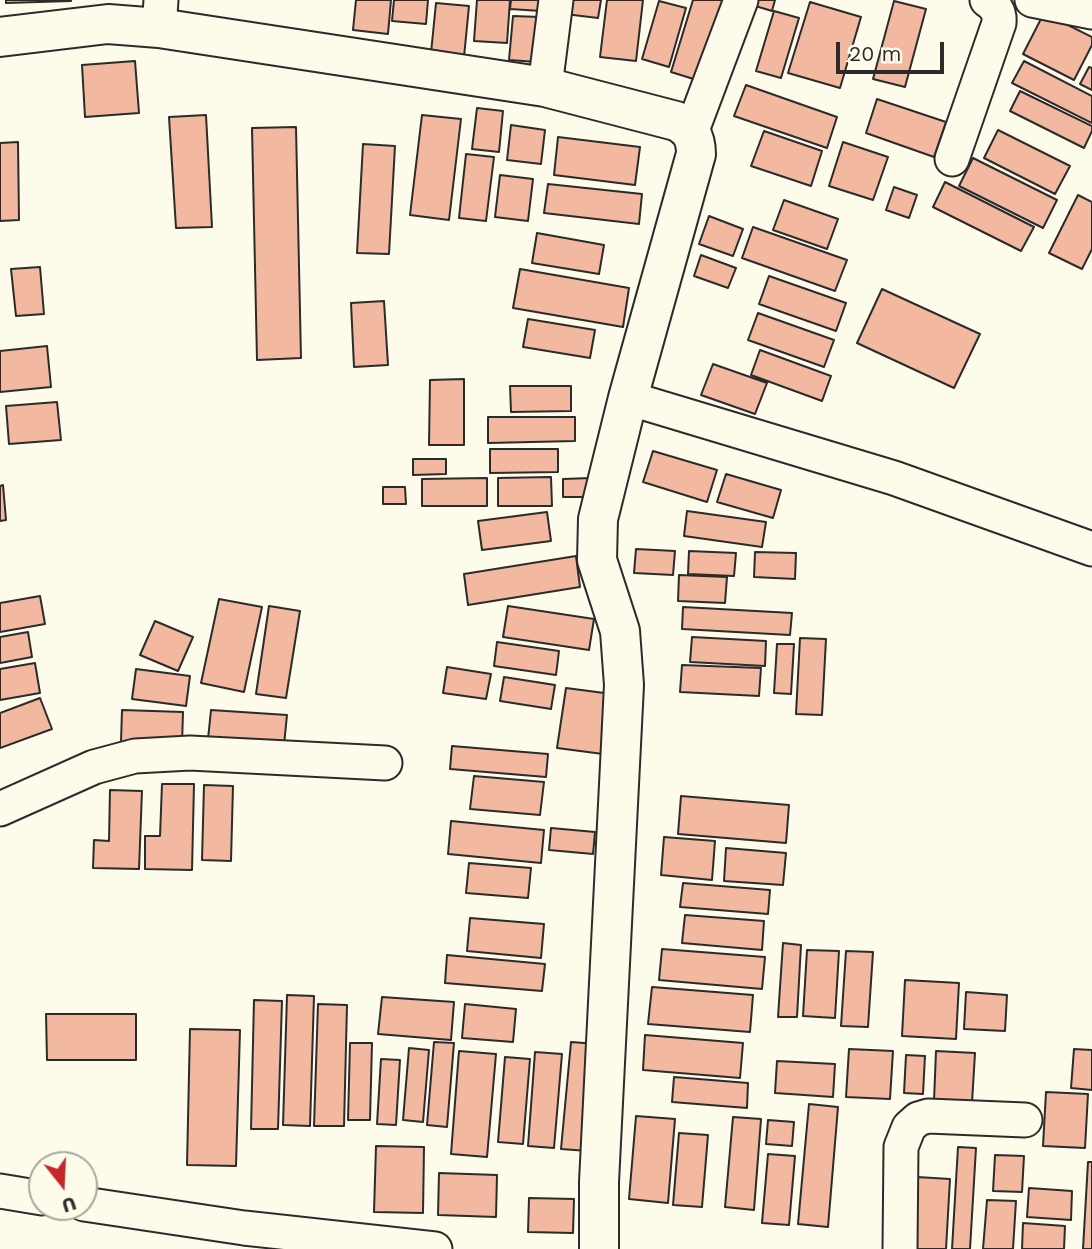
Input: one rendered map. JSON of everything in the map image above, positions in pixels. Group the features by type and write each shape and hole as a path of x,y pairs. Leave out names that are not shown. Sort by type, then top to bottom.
{"street":[{"path":"545,87 556,0"},
{"path":"691,133 741,0"},
{"path":"952,159 999,23 999,16 991,3 1032,0 1092,12"},
{"path":"0,37 108,24 160,14 545,87 676,121 686,126 696,142 696,154 628,398 598,519 597,560 620,631 624,685 599,1182 599,1249"},
{"path":"628,398 894,478 1092,549"},
{"path":"0,809 93,767 135,757 190,754 385,763"},
{"path":"900,1249 901,1147 909,1126 928,1116 1025,1121"},
{"path":"0,1191 28,1196"},
{"path":"98,1206 244,1227 435,1249"}],"building":[{"path":"6,0 71,0 71,1 6,3"},
{"path":"356,0 391,0 388,34 353,30"},
{"path":"394,0 428,0 426,24 392,21"},
{"path":"477,0 510,0 507,43 474,41"},
{"path":"511,0 542,0 541,11 510,9"},
{"path":"567,0 601,0 598,18 565,14"},
{"path":"607,0 643,0 636,61 600,57"},
{"path":"693,0 724,0 700,81 671,72"},
{"path":"750,0 775,0 772,11 749,4"},
{"path":"659,1 686,8 669,67 642,59"},
{"path":"894,1 926,9 905,87 873,79"},
{"path":"810,2 861,17 840,88 788,73"},
{"path":"436,3 469,6 464,57 431,53"},
{"path":"774,11 799,18 781,78 756,71"},
{"path":"1044,13 1092,37 1092,45 1074,80 1023,54"},
{"path":"513,16 540,17 537,62 509,60"},
{"path":"135,61 139,113 85,117 82,65"},
{"path":"1024,61 1092,96 1092,123 1012,83"},
{"path":"1089,67 1092,68 1092,90 1080,84"},
{"path":"746,85 837,117 827,148 734,116"},
{"path":"1020,91 1092,126 1084,148 1010,111"},
{"path":"877,99 946,122 934,157 866,133"},
{"path":"477,108 503,111 499,152 472,149"},
{"path":"206,115 212,227 176,228 169,117"},
{"path":"422,115 461,119 449,220 410,215"},
{"path":"511,125 545,130 541,164 507,160"},
{"path":"296,127 301,358 257,360 252,128"},
{"path":"998,130 1070,166 1055,194 984,158"},
{"path":"764,131 822,151 811,186 751,166"},
{"path":"558,137 640,147 635,185 554,175"},
{"path":"18,142 19,220 0,221 0,143"},
{"path":"843,142 888,157 873,200 829,186"},
{"path":"363,144 395,146 389,254 357,253"},
{"path":"466,154 494,157 486,221 459,218"},
{"path":"973,158 1057,200 1043,228 959,186"},
{"path":"500,175 533,179 528,221 495,217"},
{"path":"945,182 1034,227 1021,251 933,207"},
{"path":"548,184 642,194 639,224 544,213"},
{"path":"894,187 917,195 909,218 886,210"},
{"path":"1078,195 1092,202 1092,249 1082,269 1049,253"},
{"path":"784,200 838,219 827,249 773,230"},
{"path":"709,216 743,229 733,256 699,244"},
{"path":"753,227 847,260 835,291 742,258"},
{"path":"537,233 604,245 599,274 532,263"},
{"path":"701,255 736,268 728,288 694,276"},
{"path":"40,267 44,314 16,316 11,269"},
{"path":"520,269 629,288 623,327 513,308"},
{"path":"769,276 846,303 836,331 759,304"},
{"path":"882,289 980,334 954,388 857,343"},
{"path":"384,301 388,365 354,367 351,303"},
{"path":"758,313 834,340 824,367 748,340"},
{"path":"528,319 595,330 590,358 523,347"},
{"path":"47,346 51,387 0,392 0,351"},
{"path":"760,350 831,376 822,401 751,375"},
{"path":"713,364 767,383 755,414 701,395"},
{"path":"464,379 464,445 429,445 430,380"},
{"path":"510,386 571,386 571,411 511,412"},
{"path":"57,402 61,440 9,444 6,406"},
{"path":"488,417 575,417 575,441 488,443"},
{"path":"490,449 558,449 558,472 490,473"},
{"path":"653,451 717,470 707,502 643,482"},
{"path":"413,459 446,459 446,474 413,475"},
{"path":"726,474 781,490 773,518 717,502"},
{"path":"551,477 552,506 498,506 498,478"},
{"path":"487,478 487,506 422,506 422,479"},
{"path":"591,478 590,497 563,497 563,479"},
{"path":"3,485 6,520 0,521 0,486"},
{"path":"383,487 405,487 406,504 383,504"},
{"path":"687,511 766,522 762,547 684,536"},
{"path":"547,512 551,541 482,550 478,521"},
{"path":"636,549 675,551 673,575 634,573"},
{"path":"689,551 736,553 734,576 688,574"},
{"path":"755,552 796,553 795,579 754,577"},
{"path":"576,556 580,587 468,605 464,574"},
{"path":"679,575 727,577 725,603 678,601"},
{"path":"40,596 45,624 0,632 0,603"},
{"path":"219,599 262,607 244,692 201,683"},
{"path":"269,606 300,611 286,698 256,694"},
{"path":"508,606 594,619 589,650 503,637"},
{"path":"683,607 792,613 790,635 682,629"},
{"path":"155,621 193,637 178,671 140,655"},
{"path":"28,632 32,657 0,663 0,637"},
{"path":"692,637 766,641 765,666 690,662"},
{"path":"800,638 826,639 822,715 796,714"},
{"path":"497,642 559,651 556,675 494,666"},
{"path":"777,644 794,644 791,694 774,693"},
{"path":"35,663 40,693 0,700 0,669"},
{"path":"682,665 761,668 759,696 680,692"},
{"path":"447,667 491,674 486,699 443,693"},
{"path":"136,669 190,676 186,706 132,699"},
{"path":"504,677 555,685 551,709 500,701"},
{"path":"566,688 612,694 603,754 557,748"},
{"path":"40,698 52,729 0,748 0,713"},
{"path":"122,710 183,712 182,744 121,742"},
{"path":"211,710 287,715 284,745 208,739"},
{"path":"452,746 548,754 546,777 450,769"},
{"path":"474,776 544,782 540,815 470,809"},
{"path":"162,784 194,784 192,870 145,869 145,836 160,836"},
{"path":"204,785 233,786 231,861 202,860"},
{"path":"110,790 142,791 139,869 93,868 94,840 109,841"},
{"path":"681,796 789,805 786,843 678,834"},
{"path":"451,821 544,830 541,863 448,854"},
{"path":"551,828 595,832 593,854 549,850"},
{"path":"664,837 715,841 712,880 661,875"},
{"path":"726,848 786,853 783,885 724,881"},
{"path":"469,863 531,868 528,898 466,893"},
{"path":"683,883 770,890 768,914 680,907"},
{"path":"685,915 764,921 762,950 682,943"},
{"path":"470,918 544,924 541,958 467,951"},
{"path":"783,943 801,945 797,1017 778,1017"},
{"path":"662,949 765,957 762,989 659,980"},
{"path":"807,950 839,951 835,1018 803,1016"},
{"path":"846,951 873,952 868,1027 841,1026"},
{"path":"447,955 545,964 542,991 445,983"},
{"path":"905,980 959,983 956,1039 902,1036"},
{"path":"652,987 753,995 750,1032 648,1024"},
{"path":"966,992 1007,995 1005,1031 964,1029"},
{"path":"287,995 314,996 310,1126 283,1125"},
{"path":"382,997 454,1002 451,1040 378,1034"},
{"path":"254,1000 282,1001 278,1129 251,1129"},
{"path":"318,1004 347,1005 344,1126 314,1126"},
{"path":"465,1004 516,1009 513,1042 462,1038"},
{"path":"46,1014 136,1014 136,1060 47,1060"},
{"path":"190,1029 240,1030 236,1166 187,1165"},
{"path":"645,1035 743,1043 740,1078 643,1070"},
{"path":"434,1042 454,1043 447,1127 427,1125"},
{"path":"571,1042 597,1044 588,1151 561,1149"},
{"path":"350,1043 372,1043 370,1120 348,1120"},
{"path":"409,1048 429,1050 423,1122 403,1120"},
{"path":"849,1049 893,1051 890,1099 846,1097"},
{"path":"1074,1049 1092,1050 1092,1090 1071,1088"},
{"path":"459,1051 496,1054 487,1157 451,1154"},
{"path":"936,1051 975,1053 972,1103 934,1101"},
{"path":"535,1052 562,1054 554,1148 528,1146"},
{"path":"906,1055 925,1056 923,1094 904,1093"},
{"path":"505,1057 530,1059 523,1144 498,1142"},
{"path":"381,1059 400,1060 396,1125 377,1124"},
{"path":"777,1061 835,1064 833,1097 775,1093"},
{"path":"674,1077 748,1083 747,1108 672,1102"},
{"path":"1046,1092 1088,1094 1085,1148 1043,1146"},
{"path":"809,1104 838,1107 828,1227 798,1224"},
{"path":"636,1116 675,1119 668,1203 629,1199"},
{"path":"733,1117 761,1119 754,1210 725,1207"},
{"path":"768,1120 794,1122 792,1146 766,1144"},
{"path":"679,1133 708,1135 702,1207 673,1205"},
{"path":"376,1146 424,1147 423,1213 374,1212"},
{"path":"958,1147 976,1148 970,1249 952,1249"},
{"path":"768,1154 795,1156 789,1225 762,1223"},
{"path":"995,1155 1024,1156 1022,1192 993,1191"},
{"path":"1088,1162 1092,1162 1092,1249 1083,1249"},
{"path":"439,1173 497,1175 496,1217 438,1215"},
{"path":"917,1177 950,1179 946,1249 913,1249"},
{"path":"1029,1188 1072,1191 1071,1220 1027,1217"},
{"path":"529,1198 574,1199 573,1233 528,1232"},
{"path":"987,1200 1016,1201 1013,1249 983,1249"},
{"path":"1023,1223 1065,1226 1064,1249 1022,1249"}]}
